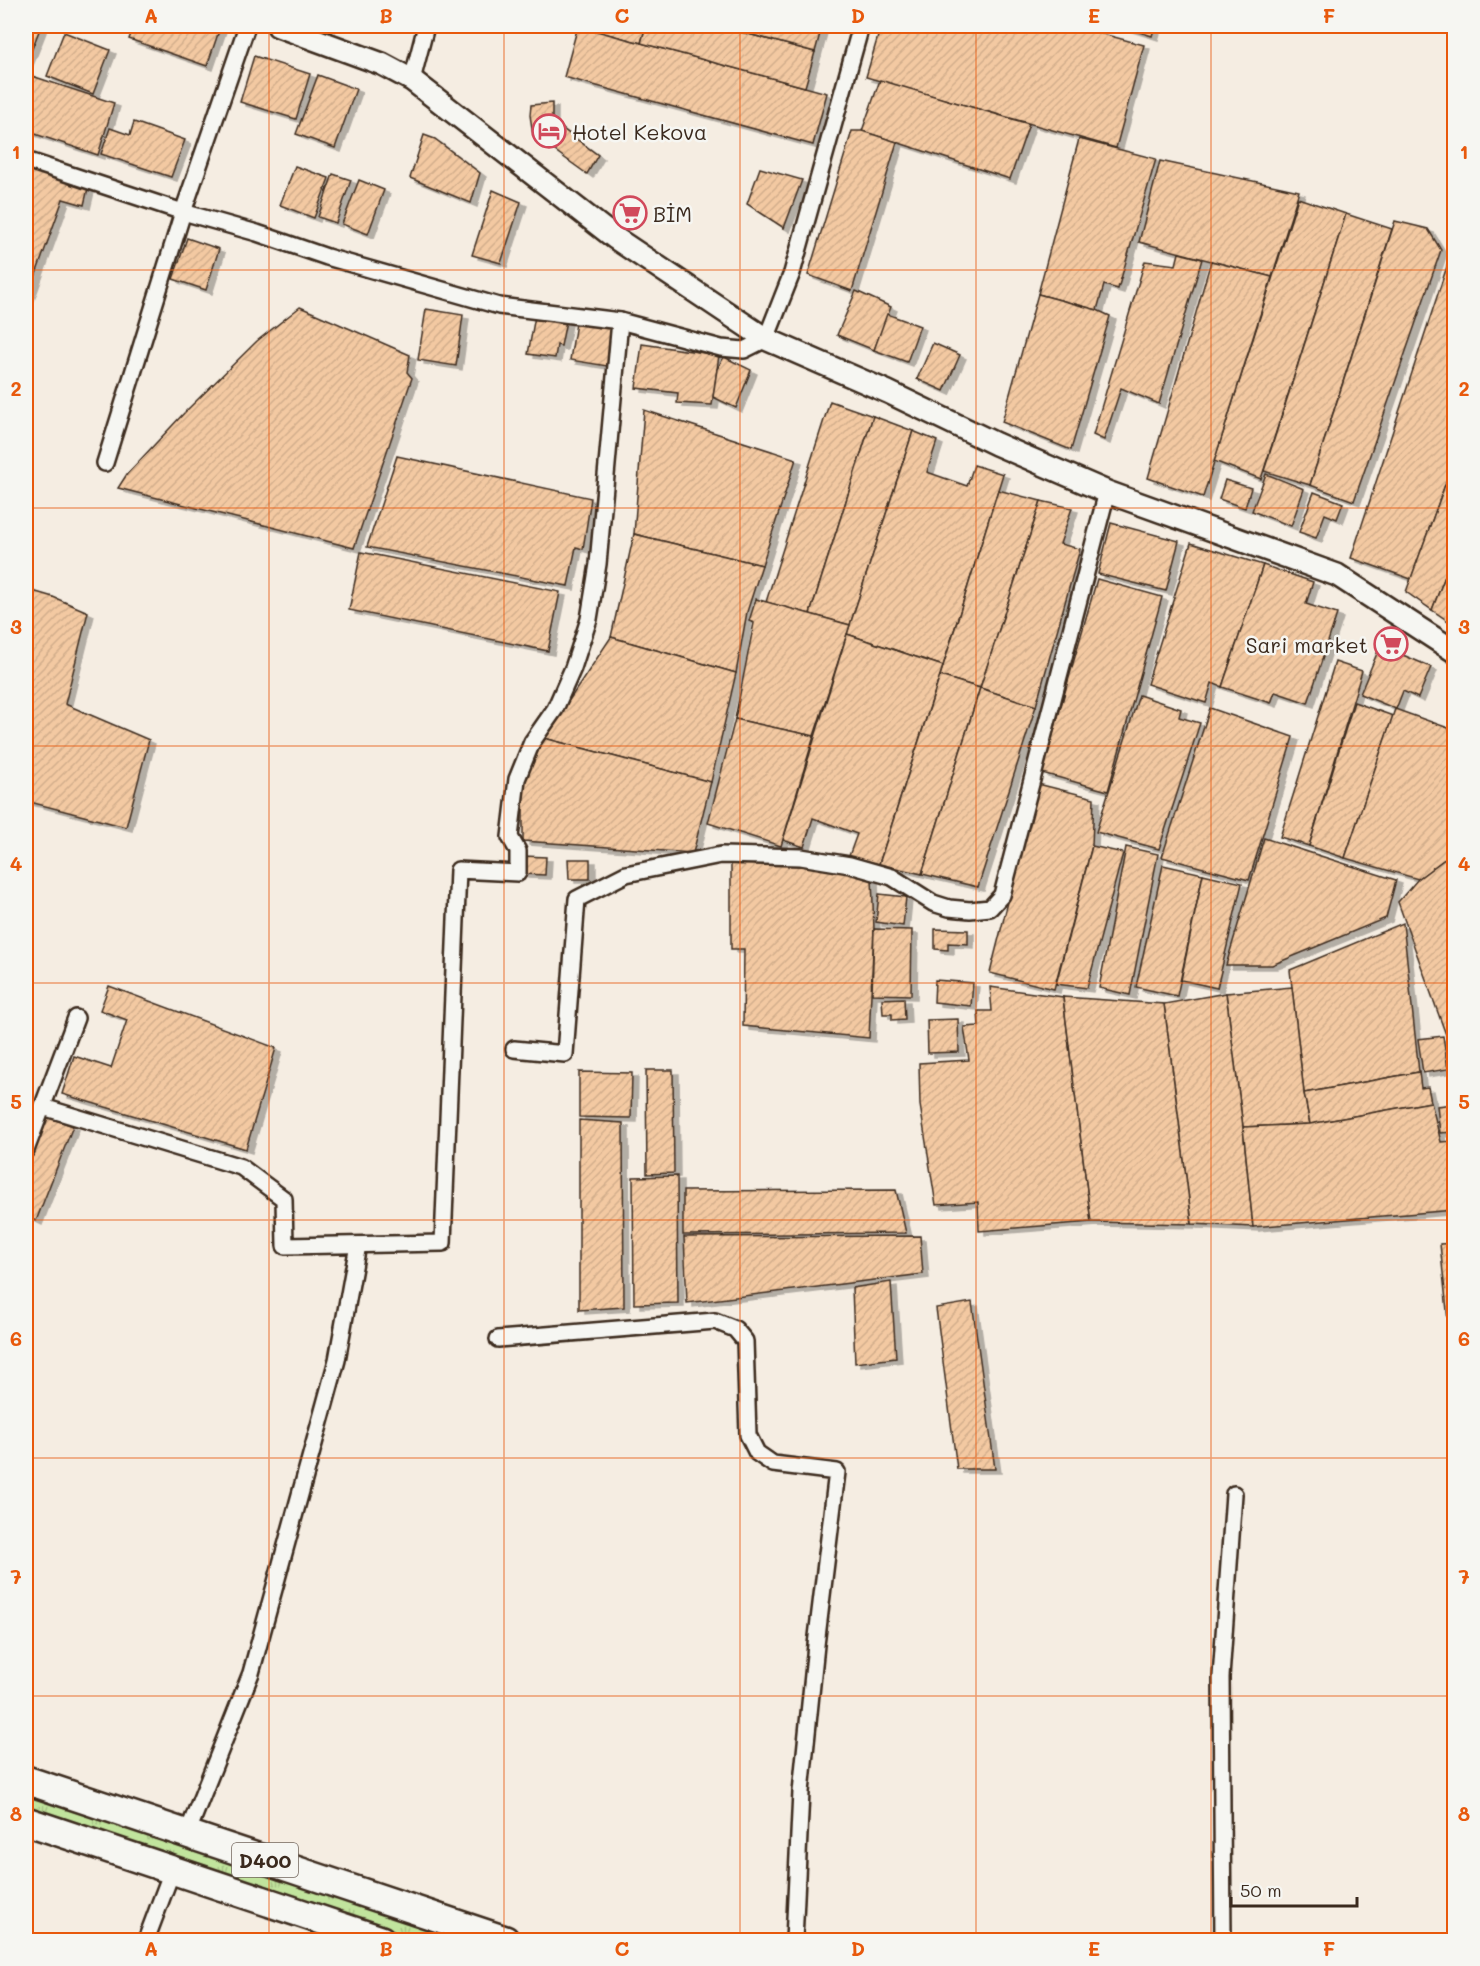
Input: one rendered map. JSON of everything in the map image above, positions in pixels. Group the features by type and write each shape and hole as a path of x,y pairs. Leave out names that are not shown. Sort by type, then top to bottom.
{"highway":[{"name":"D400","path":"26,1780 505,1941"},
{"name":"D400","path":"26,1821 381,1941"}],"street":[{"path":"105,463 183,212 246,26"},
{"path":"278,26 381,64 412,81 615,238 766,339 1107,492 1337,575 1455,651"},
{"path":"412,81 426,26"},
{"path":"26,160 327,257 499,306 620,321 722,348 744,350 766,339 792,273 861,26"},
{"path":"43,1107 241,1167 284,1199 285,1246 443,1243 458,870 518,873 518,851 510,837 517,779 532,742 555,709 573,668 590,619 598,564 620,321"},
{"path":"514,1049 565,1054 577,899 626,874 721,855 801,857 850,864 892,877 933,903 950,908 970,910 990,908 1002,895 1107,492"},
{"path":"26,1150 76,1018"},
{"path":"187,1834 251,1673 337,1360 358,1245"},
{"path":"498,1339 715,1321 735,1329 745,1341 748,1435 758,1453 773,1464 837,1472 801,1792 794,1941"},
{"path":"1223,1941 1221,1677 1234,1494"},
{"path":"146,1941 172,1871"}],"green space":[{"path":"26,1794 466,1940 406,1940 26,1811"}],"building":[{"path":"26,26 41,26 26,64"},
{"path":"134,26 214,26 220,28 207,66 129,39"},
{"path":"577,26 646,26 641,43"},
{"path":"578,26 827,93 813,145 564,77"},
{"path":"646,26 719,26 815,52 805,87 641,43"},
{"path":"719,26 822,26 815,52"},
{"path":"881,26 1073,26 1144,45 1116,148 866,77"},
{"path":"1120,26 1155,26 1152,36"},
{"path":"64,32 110,50 93,94 47,76"},
{"path":"254,56 310,74 296,119 240,102"},
{"path":"26,74 114,103 98,155 26,131"},
{"path":"318,75 356,89 335,148 296,134"},
{"path":"880,80 1029,124 1010,179 862,131"},
{"path":"552,103 552,121 598,155 587,174 533,135 531,105"},
{"path":"134,122 185,140 171,177 101,154 110,128 130,135"},
{"path":"852,131 862,131 897,142 852,291 808,275"},
{"path":"424,135 435,139 480,173 471,203 410,178"},
{"path":"1079,139 1156,159 1118,289 1104,285 1097,310 1038,294"},
{"path":"1160,161 1299,191 1272,277 1139,242"},
{"path":"26,165 89,184 84,205 63,199 26,302"},
{"path":"295,166 329,178 314,218 280,205"},
{"path":"760,168 802,180 784,228 747,204"},
{"path":"333,174 351,180 336,223 318,217"},
{"path":"359,180 384,190 368,234 342,224"},
{"path":"493,190 521,202 501,263 472,255"},
{"path":"1298,198 1346,214 1261,479 1214,461"},
{"path":"1346,214 1392,229 1310,485 1264,471"},
{"path":"1395,221 1428,229 1441,250 1354,501 1310,485"},
{"path":"187,238 219,249 206,290 173,279"},
{"path":"1454,245 1454,460 1411,579 1351,558"},
{"path":"1179,253 1202,259 1159,404 1121,388 1104,440 1093,435 1145,261 1176,265"},
{"path":"1211,261 1272,277 1203,497 1148,478"},
{"path":"856,291 891,307 874,350 837,335"},
{"path":"1038,294 1097,310 1110,316 1071,450 1002,422"},
{"path":"300,307 410,355 407,372 412,378 354,548 118,488 127,474 186,411 257,341"},
{"path":"426,309 463,315 456,366 418,360"},
{"path":"887,314 920,326 907,362 874,350"},
{"path":"535,316 566,321 561,346 557,345 555,358 528,354"},
{"path":"576,323 613,329 607,366 570,360"},
{"path":"933,343 960,355 944,391 917,379"},
{"path":"642,344 719,355 712,405 677,403 678,393 636,388"},
{"path":"724,357 751,370 736,408 713,397 717,369"},
{"path":"830,401 873,416 810,614 766,602"},
{"path":"644,410 796,459 762,565 634,534"},
{"path":"873,416 913,431 850,625 810,614"},
{"path":"913,431 937,441 927,472 967,486 974,465 1003,474 943,666 847,634"},
{"path":"397,456 591,498 583,549 576,547 568,586 367,547"},
{"path":"1454,460 1454,553 1432,610 1406,592"},
{"path":"1266,474 1304,489 1291,526 1252,511"},
{"path":"1225,480 1251,488 1245,508 1219,499"},
{"path":"998,490 1041,501 980,688 940,676"},
{"path":"1314,492 1343,503 1337,519 1325,514 1316,538 1299,532"},
{"path":"1041,501 1072,508 1060,544 1080,549 1036,706 980,688"},
{"path":"1111,523 1179,541 1166,591 1098,574"},
{"path":"634,534 762,565 747,612 736,673 611,637"},
{"path":"1191,543 1263,565 1222,687 1212,683 1206,703 1147,684"},
{"path":"361,552 560,592 548,651 349,610"},
{"path":"1454,553 1454,625 1432,610"},
{"path":"1263,565 1313,582 1306,604 1337,614 1308,703 1275,692 1271,703 1222,687"},
{"path":"1097,579 1162,597 1108,791 1042,773"},
{"path":"26,589 53,597 88,612 65,704 149,740 126,827 26,801"},
{"path":"756,599 850,625 814,736 735,719 754,623 749,621"},
{"path":"847,634 943,666 879,864 849,856 857,834 813,818 804,847 783,840"},
{"path":"611,637 736,673 711,782 544,738"},
{"path":"1383,639 1399,646 1396,652 1431,667 1418,698 1403,691 1396,709 1360,694"},
{"path":"1335,662 1362,671 1309,846 1280,837"},
{"path":"940,676 980,688 922,874 879,864"},
{"path":"980,688 1036,706 978,887 922,874"},
{"path":"1139,695 1181,709 1179,717 1200,723 1159,849 1096,832"},
{"path":"1354,702 1393,716 1345,858 1309,846"},
{"path":"1210,708 1293,737 1249,880 1162,857"},
{"path":"1395,709 1454,730 1454,852 1418,879 1345,858"},
{"path":"735,719 814,736 781,846 708,823"},
{"path":"544,738 711,782 693,853 523,841 523,783"},
{"path":"1038,784 1094,798 1092,846 1054,989 990,973"},
{"path":"1264,838 1396,880 1386,918 1272,965 1226,965"},
{"path":"1092,846 1123,853 1087,988 1056,984"},
{"path":"1126,847 1158,854 1130,995 1099,988"},
{"path":"1454,852 1454,1057 1398,902 1418,879"},
{"path":"523,856 546,857 545,875 522,874"},
{"path":"568,859 590,859 590,879 569,879"},
{"path":"731,861 815,862 872,878 874,929 869,1038 743,1026 744,949 731,949"},
{"path":"1163,865 1203,874 1177,996 1136,987"},
{"path":"1203,874 1242,883 1217,988 1181,980"},
{"path":"879,894 906,897 903,926 876,922"},
{"path":"1403,923 1419,1072 1304,1093 1290,970"},
{"path":"874,929 912,930 911,995 872,994"},
{"path":"935,929 968,930 968,944 948,943 948,950 935,949"},
{"path":"935,980 973,983 971,1006 934,1002"},
{"path":"109,986 276,1048 246,1149 62,1094 74,1056 111,1068 127,1020 100,1010"},
{"path":"990,987 1063,997 1091,1222 979,1231 978,1202 936,1205 920,1105 919,1063 969,1060 964,1027 979,1026 978,1011 992,1011"},
{"path":"1292,987 1304,1093 1310,1124 1243,1127 1226,993"},
{"path":"1226,993 1253,1227 1192,1224 1164,1004"},
{"path":"1063,997 1164,1004 1192,1224 1091,1222"},
{"path":"904,998 905,1019 892,1020 892,1014 883,1014 882,999"},
{"path":"958,1019 959,1052 928,1053 927,1020"},
{"path":"1443,1036 1448,1069 1423,1073 1418,1039"},
{"path":"646,1070 673,1070 674,1173 647,1174"},
{"path":"579,1072 632,1073 631,1118 579,1117"},
{"path":"1419,1072 1421,1088 1428,1087 1431,1102 1310,1124 1304,1093"},
{"path":"1431,1102 1441,1142 1454,1141 1454,1210 1253,1227 1243,1127 1310,1124"},
{"path":"1454,1104 1454,1132 1440,1133 1437,1106"},
{"path":"46,1116 73,1126 36,1221 26,1216 26,1170"},
{"path":"579,1120 623,1123 624,1307 579,1310"},
{"path":"677,1176 678,1303 634,1304 633,1177"},
{"path":"896,1190 906,1233 683,1235 683,1191"},
{"path":"920,1236 923,1274 687,1303 684,1237"},
{"path":"1454,1243 1454,1378 1440,1244"},
{"path":"891,1282 896,1358 855,1363 852,1288"},
{"path":"972,1302 995,1469 957,1469 936,1308"}],"place":[{"name":"Hotel Kekova","path":"549,131"},
{"name":"BİM","path":"630,213"},
{"name":"Sari market","path":"1391,644"}]}
